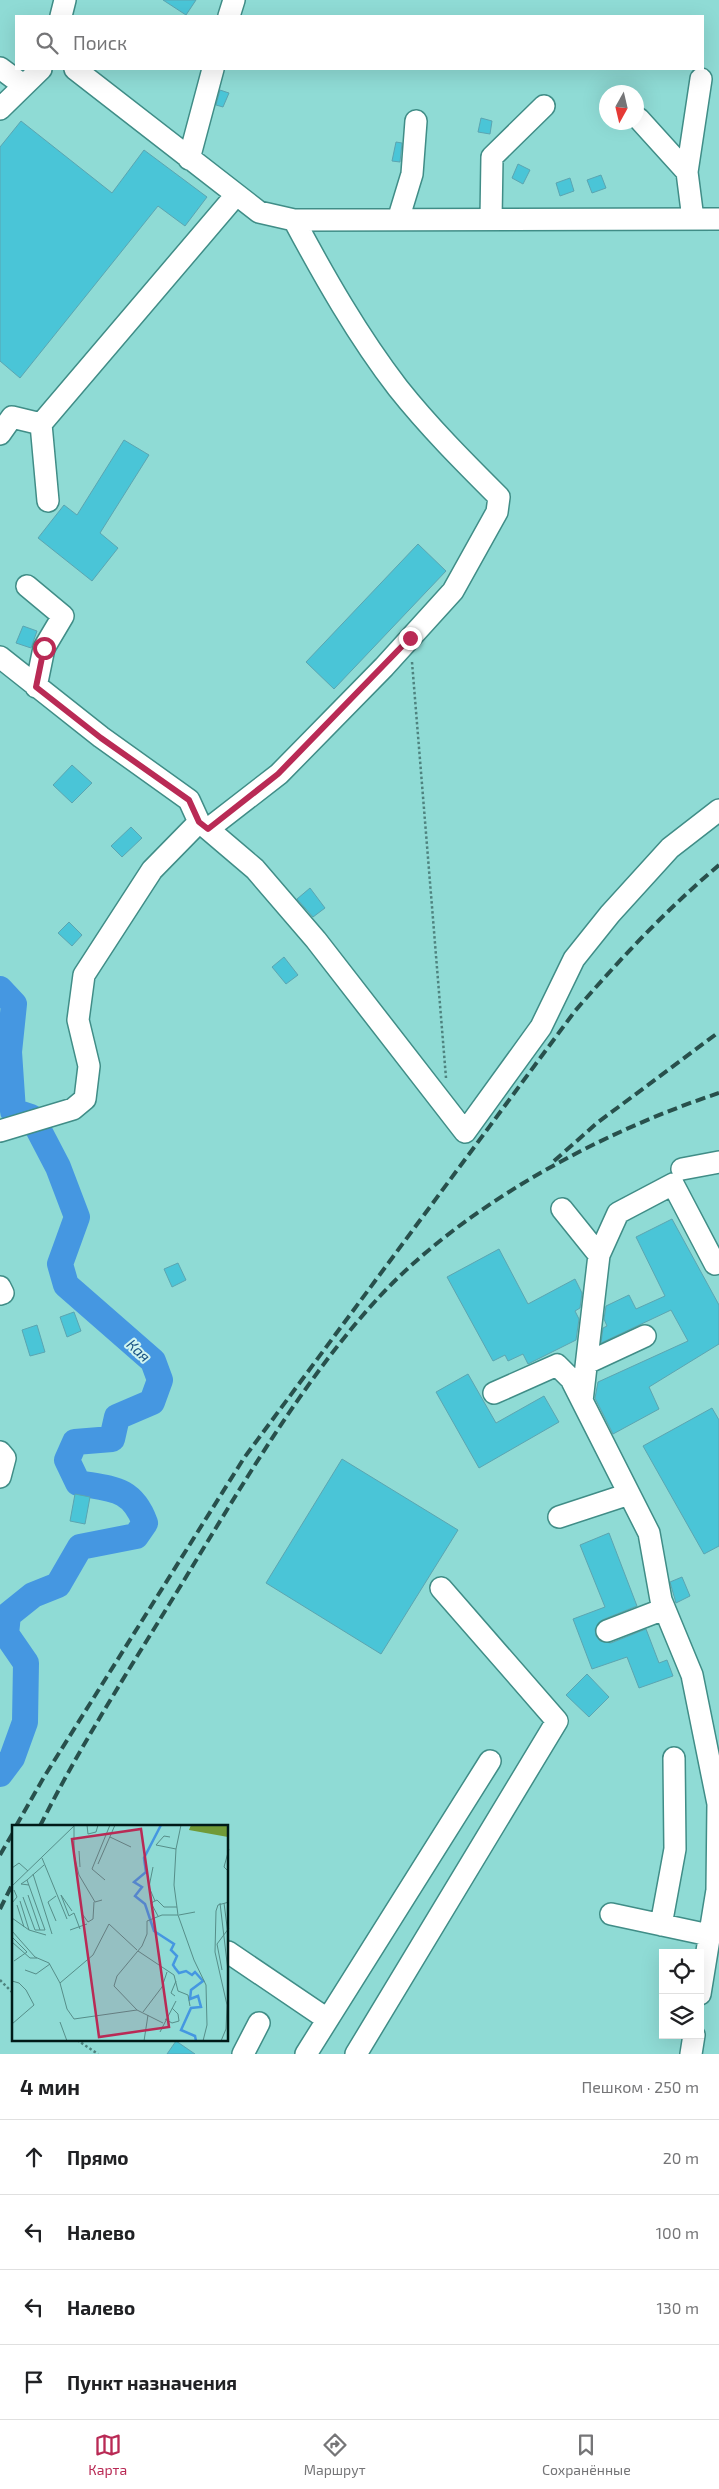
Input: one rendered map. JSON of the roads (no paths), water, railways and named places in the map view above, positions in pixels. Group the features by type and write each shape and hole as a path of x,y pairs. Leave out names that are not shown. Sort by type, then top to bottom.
{"street":[{"path":"62,15 65,0"},
{"path":"229,15 234,0"},
{"path":"0,68 23,85"},
{"path":"0,109 40,70"},
{"path":"76,70 259,212 294,220 719,219"},
{"path":"189,158 213,70"},
{"path":"693,219 687,172 701,80"},
{"path":"490,219 492,156 544,106"},
{"path":"398,220 412,174 416,121"},
{"path":"644,125 687,172"},
{"path":"48,502 41,424 236,195"},
{"path":"0,1131 73,1109 86,1099 89,1066 78,1020 84,975 152,870 204,826 278,774 410,638 453,591 496,512 499,497 456,454 398,388 330,286 294,220"},
{"path":"0,434 12,417 41,424"},
{"path":"28,586 63,616 44,648 36,687"},
{"path":"0,657 101,738 189,800 204,826 255,869 316,940 465,1132 541,1027 574,958 610,914 670,848 719,810"},
{"path":"682,1169 719,1162"},
{"path":"582,1401 599,1255 618,1213 673,1184 715,1264"},
{"path":"562,1209 599,1255"},
{"path":"0,1287 3,1294 0,1294"},
{"path":"587,1363 645,1336"},
{"path":"494,1393 557,1365 571,1379 649,1533 661,1600 692,1675 718,1804 717,1890 704,1968"},
{"path":"0,1452 4,1458 0,1476"},
{"path":"559,1517 629,1494"},
{"path":"356,2054 557,1721 440,1588"},
{"path":"607,1631 664,1609"},
{"path":"661,1925 675,1849 674,1758"},
{"path":"306,2054 490,1761"},
{"path":"611,1914 709,1935"},
{"path":"229,1953 328,2019"},
{"path":"242,2054 259,2023"},
{"path":"691,2054 693,2039"}],"waterway":[{"name":"Кая","path":"0,989 14,1004 9,1052 13,1111 31,1117 34,1121 58,1167 77,1217 60,1264 66,1285 153,1361 160,1380 152,1402 117,1417 112,1439 75,1442 67,1460 78,1483 110,1489 127,1496 134,1502 145,1523 136,1536 80,1547 58,1585 33,1595 8,1615 6,1634 26,1663 25,1722 12,1758 0,1774"}],"railway":[{"path":"17,1825 44,1777 244,1458 575,1011 644,935 680,899 719,865"},
{"path":"554,1161 597,1123 719,1032"},
{"path":"41,1825 93,1729 278,1429 327,1360 380,1296 414,1262 453,1231 494,1202 538,1175 628,1128 719,1093"},
{"path":"0,1855 12,1834"},
{"path":"0,1909 12,1885"}]}
